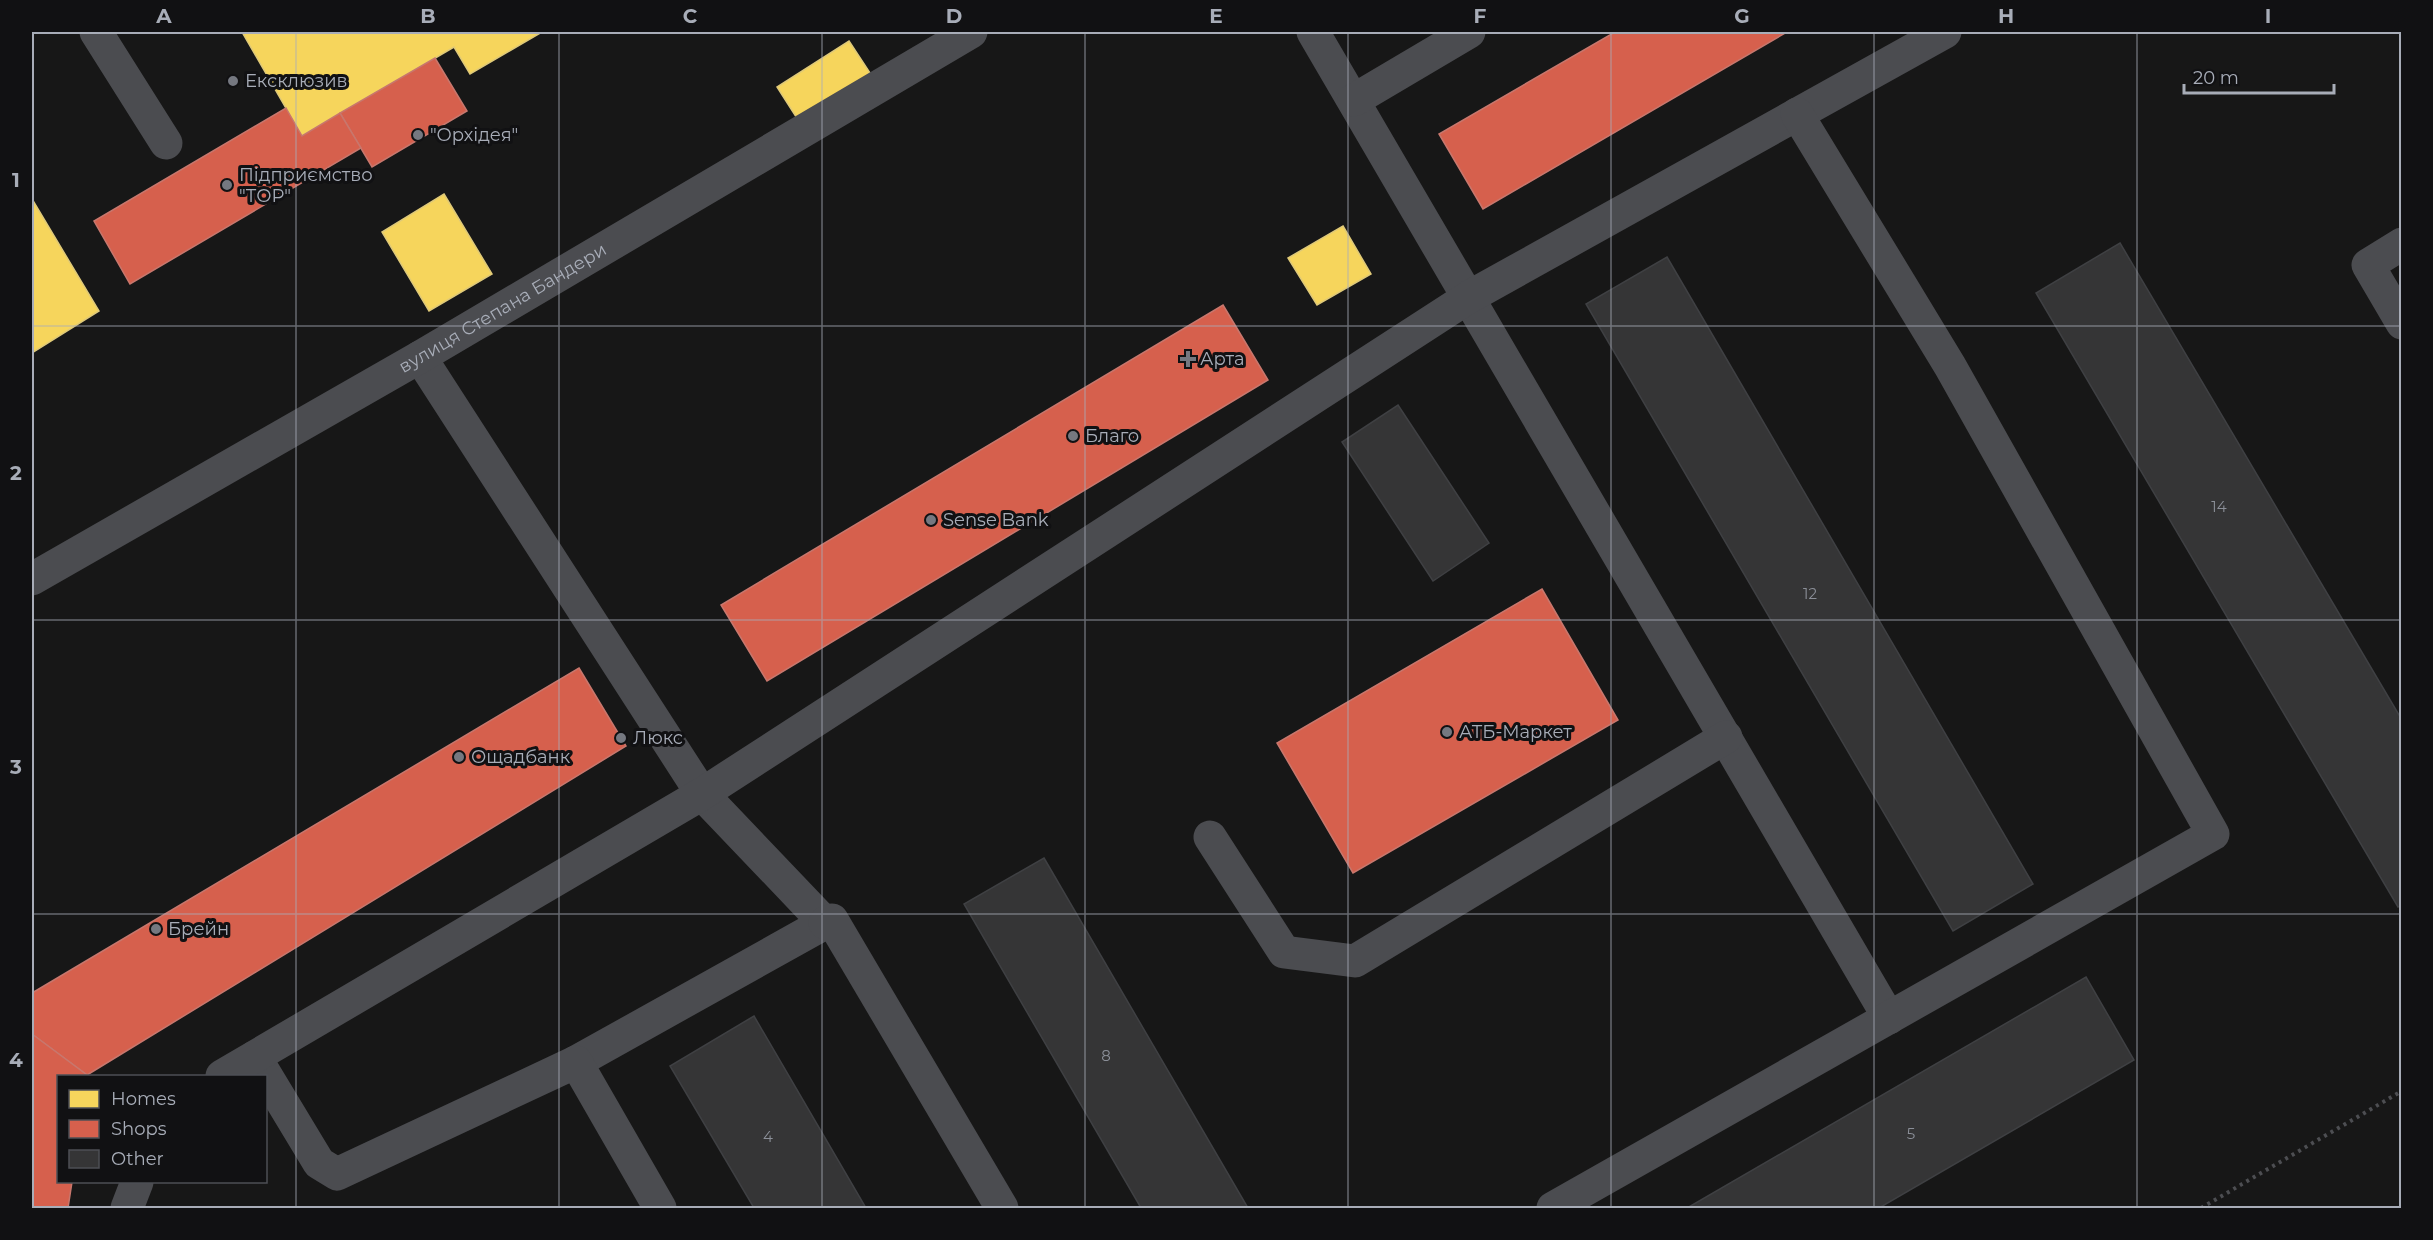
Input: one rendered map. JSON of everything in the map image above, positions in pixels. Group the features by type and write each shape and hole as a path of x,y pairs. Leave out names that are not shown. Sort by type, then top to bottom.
{"street":[{"path":"96,32 166,143"},
{"name":"вулиця Степана Бандери","path":"32,579 420,357 971,32"},
{"path":"1313,32 1889,1018"},
{"path":"1354,100 1469,32"},
{"path":"225,1075 702,794 1469,297 1946,32"},
{"path":"1553,1209 2213,834 1950,366 1797,114"},
{"path":"2402,244 2368,266 2402,323"},
{"path":"420,357 702,794 825,924"},
{"path":"1210,837 1284,952 1355,960 1726,737"},
{"path":"267,1078 319,1163 337,1174 576,1062 832,920 1002,1209"},
{"path":"255,1058 265,1075"},
{"path":"576,1062 660,1209"},
{"path":"127,1209 137,1183"}],"path":[{"path":"2201,1209 2402,1091"}],"building: Homes":[{"path":"242,32 542,32 470,74 454,47 302,136"},
{"path":"849,41 872,76 800,123 777,87"},
{"path":"444,194 492,274 429,311 382,232"},
{"path":"32,199 99,311 32,353"},
{"path":"1343,226 1371,274 1317,305 1288,258"}],"building: Shops":[{"path":"1615,32 1787,32 1483,209 1439,134"},
{"path":"435,58 467,111 372,167 340,113"},
{"name":"Підприємство \"ТОР\"","path":"286,108 302,136 340,113 361,148 130,284 94,221"},
{"path":"1223,305 1268,380 767,681 721,605"},
{"name":"АТБ-Маркет","path":"1542,589 1618,720 1353,873 1277,743"},
{"path":"579,668 626,746 87,1075 32,1034 32,993"},
{"path":"32,1034 87,1075 57,1075 57,1183 72,1183 68,1208 32,1208"}],"building: Other":[{"path":"2120,243 2402,720 2402,905 2398,907 2036,293"},
{"path":"1667,257 2033,884 1953,931 1586,304"},
{"path":"1398,405 1489,543 1433,581 1342,442"},
{"path":"1044,858 1248,1208 1141,1208 964,904"},
{"path":"2086,977 2134,1060 1879,1208 1687,1208"},
{"path":"754,1016 866,1208 754,1208 670,1066"}],"place":[{"name":"Ексклюзив","path":"233,81"},
{"name":"\"Орхідея\"","path":"418,135"},
{"name":"Підприємство \"ТОР\"","path":"227,185"},
{"name":"Арта","path":"1188,359"},
{"name":"Благо","path":"1073,436"},
{"name":"Sense Bank","path":"931,520"},
{"name":"АТБ-Маркет","path":"1447,732"},
{"name":"Люкс","path":"621,738"},
{"name":"Ощадбанк","path":"459,757"},
{"name":"Брейн","path":"156,929"}]}
